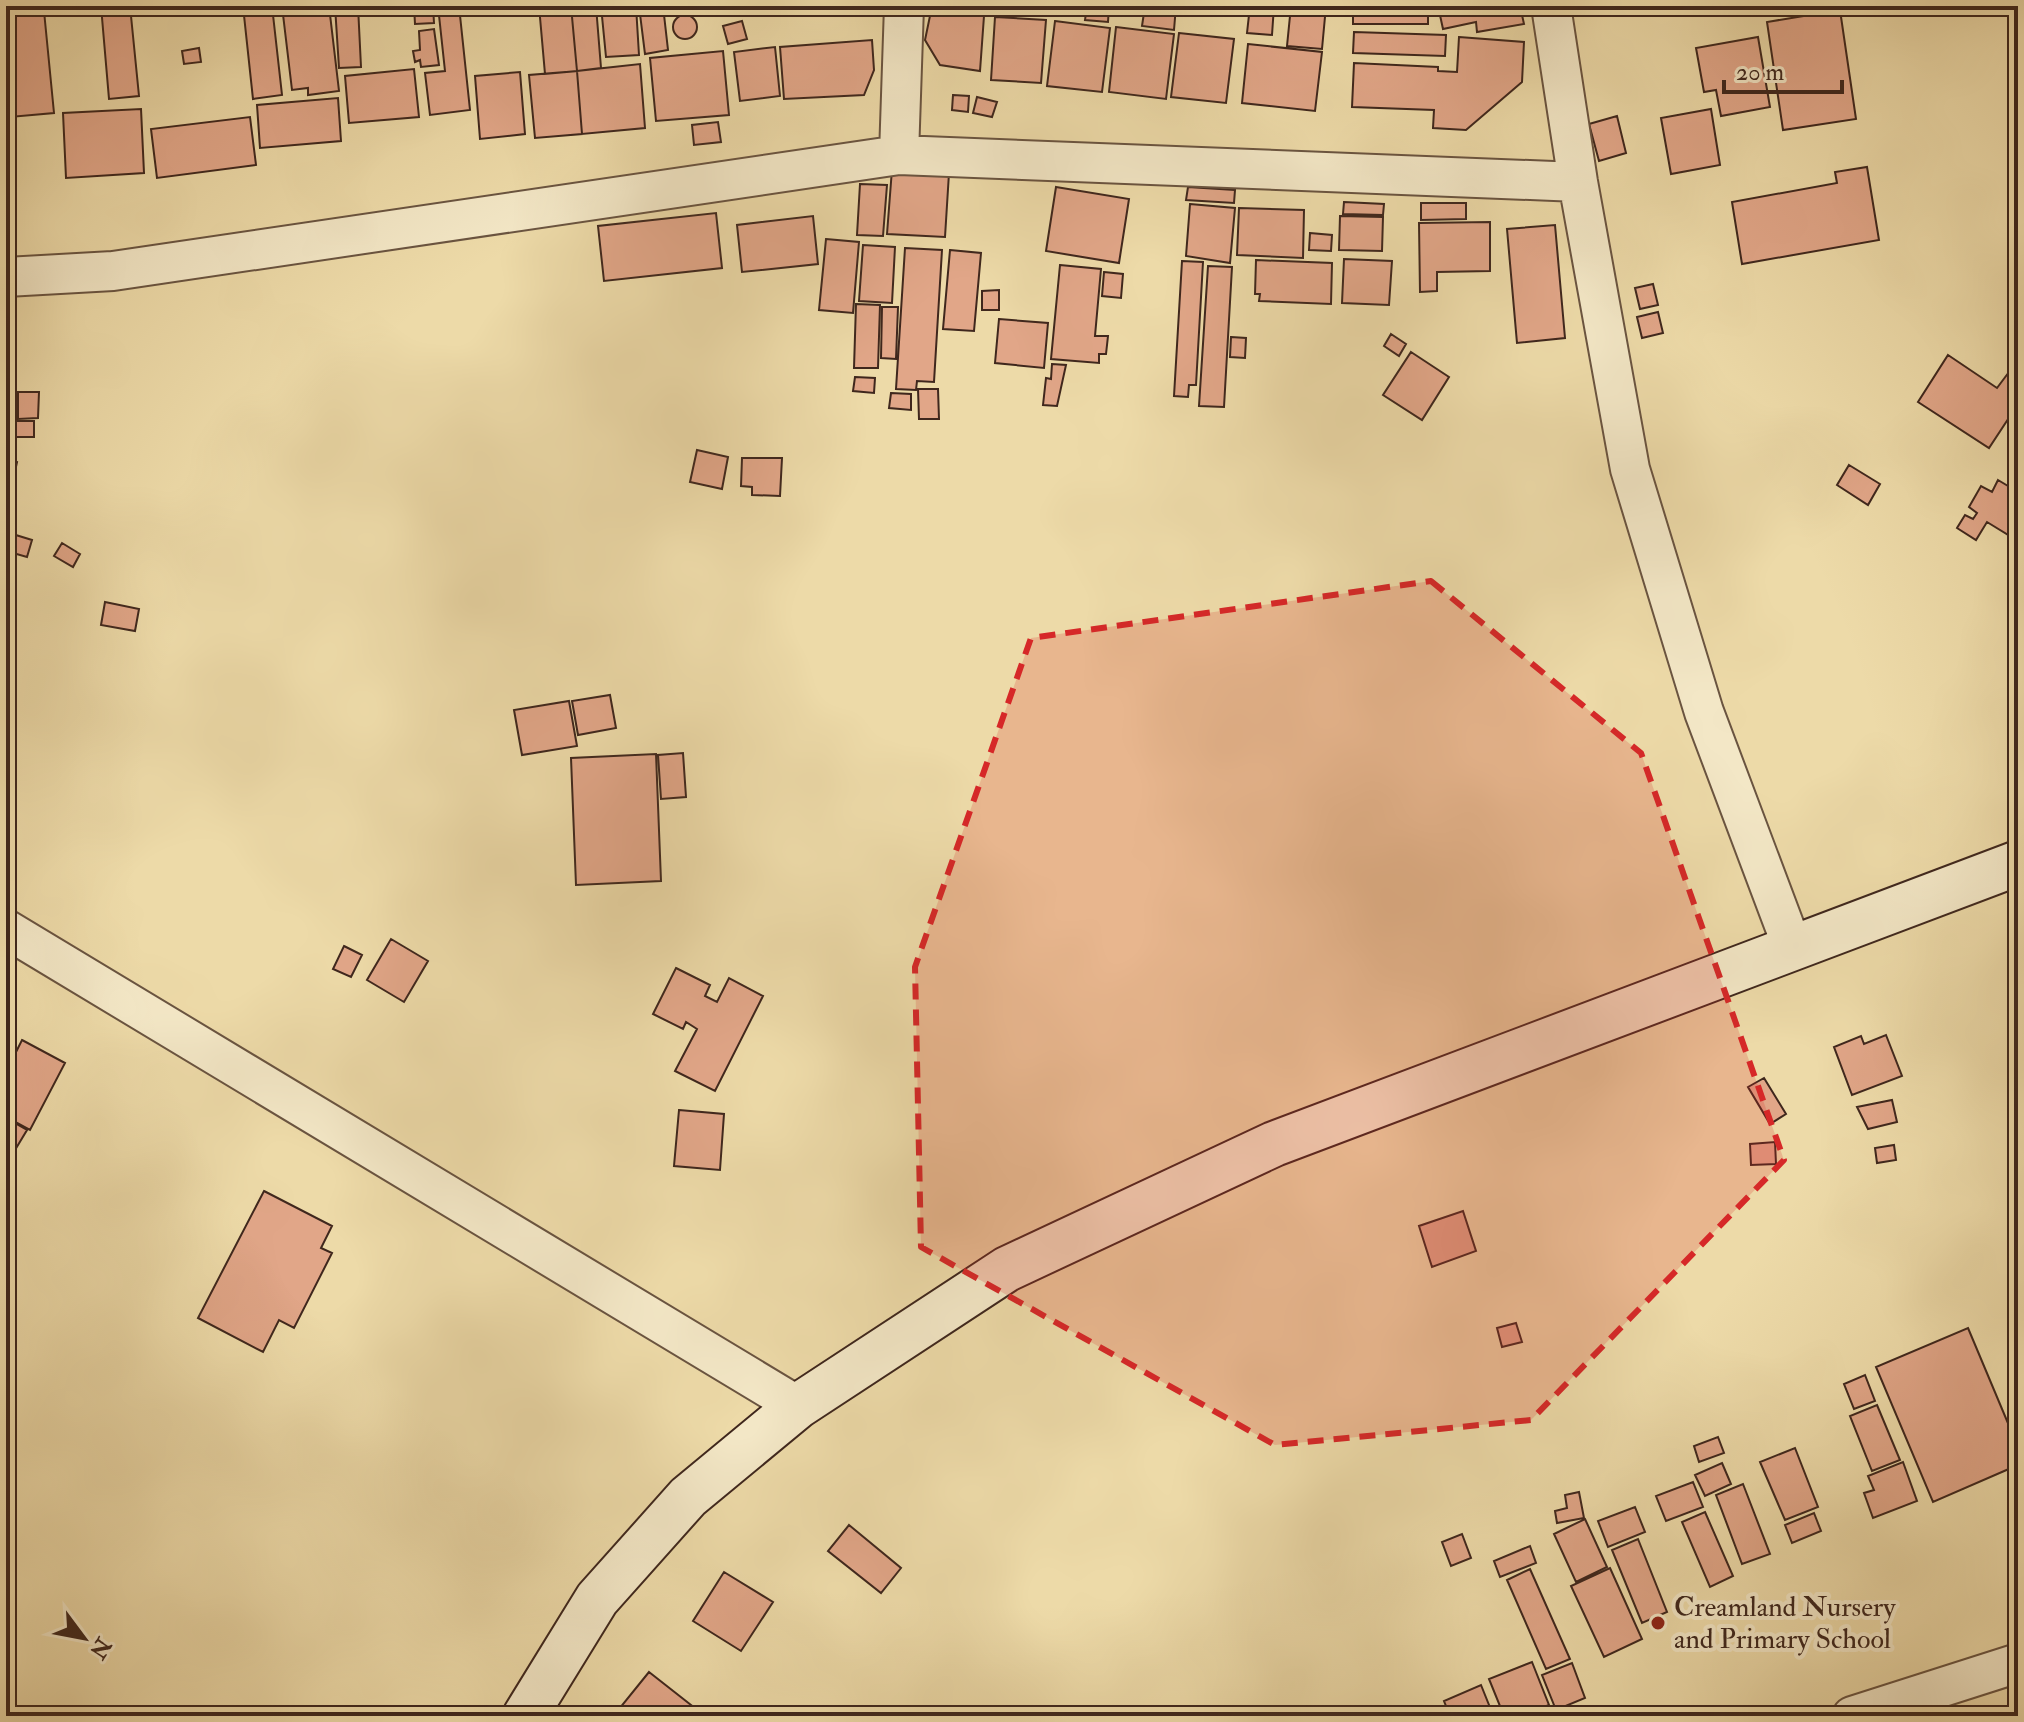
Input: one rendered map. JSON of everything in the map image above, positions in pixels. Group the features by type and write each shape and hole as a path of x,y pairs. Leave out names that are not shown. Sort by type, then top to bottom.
{"main road":[{"path":"525,1716 597,1599 688,1497 798,1406 1007,1269 1274,1144 2018,863"}],"street":[{"path":"899,155 904,6"},
{"path":"1551,6 1578,182 1630,469 1704,712 1792,946"},
{"path":"6,277 113,271 899,155 1578,182"},
{"path":"6,929 798,1406"},
{"path":"1852,1716 2018,1663"}],"highlighted area":[{"path":"1431,581 1641,753 1784,1160 1531,1420 1275,1445 921,1247 915,967 1031,638"}],"building":[{"path":"101,6 130,6 139,96 109,99"},
{"path":"243,6 272,6 282,95 253,99"},
{"path":"282,6 329,6 339,91 308,95 308,88 292,90"},
{"path":"335,6 358,6 361,67 339,68"},
{"path":"414,6 433,6 434,23 415,24"},
{"path":"438,6 459,6 470,110 430,115 425,73 445,71"},
{"path":"539,6 571,6 577,71 545,74"},
{"path":"571,6 596,6 601,68 577,71"},
{"path":"601,6 636,6 639,55 606,57"},
{"path":"639,6 663,6 668,50 645,54"},
{"path":"736,6 757,6 748,13"},
{"path":"844,6 862,6 852,14"},
{"path":"1028,6 1049,6 1049,13 1028,11"},
{"path":"1056,6 1079,6 1079,14 1055,11"},
{"path":"1087,6 1109,6 1108,22 1085,20"},
{"path":"1145,6 1176,6 1174,30 1142,26"},
{"path":"1250,6 1274,6 1272,35 1247,33"},
{"path":"1291,6 1326,6 1322,49 1287,46"},
{"path":"1353,6 1428,6 1428,24 1353,24"},
{"path":"1438,6 1520,6 1524,24 1477,32 1476,22 1443,29"},
{"path":"1840,10 1856,119 1783,130 1767,22"},
{"path":"44,11 54,113 10,117 6,15"},
{"path":"931,11 984,16 980,71 940,65 925,40"},
{"path":"685,15 694,18 697,27 694,36 685,39 676,36 673,27 676,18"},
{"path":"995,17 1046,20 1041,83 991,80"},
{"path":"742,21 747,39 728,44 723,26"},
{"path":"1055,21 1110,28 1102,92 1047,86"},
{"path":"1116,27 1174,34 1166,99 1109,92"},
{"path":"434,29 439,65 421,67 420,60 415,62 413,51 420,50 419,31"},
{"path":"1354,32 1446,35 1445,56 1353,53"},
{"path":"1179,33 1234,39 1226,103 1171,97"},
{"path":"1459,37 1524,42 1522,82 1466,130 1433,128 1434,110 1352,107 1354,63 1438,67 1438,71 1457,72"},
{"path":"1758,37 1770,107 1721,116 1716,90 1704,92 1696,48"},
{"path":"872,40 874,70 864,95 784,99 780,47"},
{"path":"1248,44 1322,52 1315,111 1242,103"},
{"path":"775,47 780,96 740,101 734,52"},
{"path":"199,48 201,62 184,64 182,51"},
{"path":"723,51 729,115 656,121 650,58"},
{"path":"640,64 645,128 582,134 577,71"},
{"path":"414,69 419,117 349,123 345,76"},
{"path":"577,71 582,134 535,138 529,75"},
{"path":"520,72 525,134 480,139 475,76"},
{"path":"953,95 969,96 968,112 952,110"},
{"path":"977,97 997,102 992,117 973,113"},
{"path":"338,98 341,141 260,148 257,105"},
{"path":"141,109 144,173 66,178 63,113"},
{"path":"1711,109 1720,165 1671,174 1661,118"},
{"path":"1617,116 1626,153 1599,161 1589,124"},
{"path":"250,117 256,165 157,178 151,129"},
{"path":"718,122 721,142 694,145 692,125"},
{"path":"1867,167 1879,240 1742,264 1732,202 1837,183 1835,172"},
{"path":"892,169 949,173 945,237 887,234"},
{"path":"860,184 887,185 883,236 857,235"},
{"path":"1056,187 1129,199 1119,263 1046,251"},
{"path":"1188,187 1235,190 1234,203 1186,200"},
{"path":"1344,202 1384,204 1383,215 1343,214"},
{"path":"1421,203 1466,203 1466,219 1421,220"},
{"path":"1190,204 1235,208 1230,263 1186,256"},
{"path":"1239,208 1304,210 1303,258 1237,255"},
{"path":"716,213 722,268 604,281 598,226"},
{"path":"813,216 818,264 742,272 737,225"},
{"path":"1340,216 1383,217 1382,251 1339,250"},
{"path":"1490,222 1490,271 1437,272 1437,291 1420,292 1419,223"},
{"path":"1555,225 1565,338 1517,343 1507,229"},
{"path":"1310,233 1332,235 1331,251 1309,250"},
{"path":"826,239 859,242 853,313 819,310"},
{"path":"863,245 895,247 892,303 859,301"},
{"path":"905,248 942,250 934,382 917,381 916,390 896,389"},
{"path":"950,250 981,253 974,331 943,329"},
{"path":"1344,259 1392,261 1389,305 1342,303"},
{"path":"1256,260 1332,263 1331,304 1259,301 1260,294 1255,294"},
{"path":"1182,261 1203,262 1196,385 1189,385 1188,397 1174,396"},
{"path":"1060,265 1101,269 1095,336 1108,336 1106,354 1099,354 1099,363 1051,359"},
{"path":"1208,266 1232,267 1224,407 1199,406"},
{"path":"1104,272 1123,274 1121,298 1102,296"},
{"path":"1653,284 1658,305 1640,309 1635,288"},
{"path":"999,290 999,310 982,310 982,291"},
{"path":"856,304 880,305 878,368 854,368"},
{"path":"882,307 898,307 896,359 881,358"},
{"path":"1658,312 1663,333 1642,338 1637,317"},
{"path":"999,319 1048,323 1044,368 995,363"},
{"path":"1391,334 1406,344 1399,356 1384,346"},
{"path":"1231,337 1246,338 1245,358 1230,357"},
{"path":"1411,352 1449,377 1422,420 1383,395"},
{"path":"1948,355 1997,388 2018,360 2018,404 1989,448 1918,402"},
{"path":"1052,364 1066,365 1057,406 1043,405 1046,378 1051,379"},
{"path":"855,377 875,378 874,393 853,391"},
{"path":"918,389 938,389 939,419 919,419"},
{"path":"18,392 39,392 38,418 18,419"},
{"path":"891,393 911,394 911,410 889,408"},
{"path":"16,421 34,421 34,437 16,437"},
{"path":"697,450 728,457 722,489 690,482"},
{"path":"742,458 782,458 780,496 752,495 752,487 741,486"},
{"path":"6,460 17,462 6,514"},
{"path":"1849,465 1880,484 1868,505 1837,485"},
{"path":"1998,480 2018,492 2018,522 2010,536 1987,522 1976,540 1957,528 1965,515 1973,519 1977,513 1969,507 1981,486 1992,492"},
{"path":"6,532 32,540 27,557 6,551"},
{"path":"62,543 80,554 73,567 54,556"},
{"path":"105,602 139,609 135,631 101,625"},
{"path":"610,695 616,728 578,735 572,701"},
{"path":"569,701 577,746 522,755 514,710"},
{"path":"683,753 686,797 661,799 658,755"},
{"path":"656,754 661,881 576,885 571,758"},
{"path":"391,939 428,961 404,1002 367,980"},
{"path":"344,946 362,955 351,977 333,969"},
{"path":"676,968 710,985 705,996 717,1002 729,978 763,996 715,1091 675,1071 697,1029 686,1022 683,1029 653,1014"},
{"path":"1886,1035 1902,1076 1852,1095 1834,1047 1861,1036 1864,1044"},
{"path":"22,1040 65,1063 30,1130 6,1117 6,1049 15,1054"},
{"path":"1764,1078 1786,1114 1770,1124 1748,1087"},
{"path":"1892,1100 1897,1122 1868,1129 1857,1107"},
{"path":"679,1110 724,1114 720,1170 674,1166"},
{"path":"6,1118 27,1130 6,1165"},
{"path":"1775,1142 1776,1164 1751,1165 1750,1144"},
{"path":"1894,1145 1896,1160 1877,1163 1875,1148"},
{"path":"264,1191 332,1226 321,1248 332,1253 294,1328 279,1320 263,1352 198,1318"},
{"path":"1463,1211 1476,1251 1432,1267 1419,1226"},
{"path":"1516,1323 1522,1342 1502,1347 1497,1328"},
{"path":"1968,1328 2018,1447 2018,1465 1933,1502 1876,1367"},
{"path":"1865,1375 1875,1401 1854,1409 1844,1384"},
{"path":"1877,1405 1900,1460 1872,1471 1850,1416"},
{"path":"1718,1437 1724,1453 1699,1462 1694,1446"},
{"path":"1795,1448 1818,1507 1785,1520 1760,1462"},
{"path":"1903,1462 1917,1501 1873,1518 1864,1493 1874,1490 1868,1476"},
{"path":"1722,1463 1731,1484 1705,1496 1695,1475"},
{"path":"1693,1482 1703,1507 1666,1521 1656,1496"},
{"path":"1743,1484 1770,1554 1742,1564 1716,1495"},
{"path":"1579,1492 1584,1518 1557,1523 1555,1511 1567,1508 1565,1495"},
{"path":"1635,1507 1645,1532 1608,1547 1598,1521"},
{"path":"1705,1512 1733,1576 1710,1587 1682,1522"},
{"path":"1814,1513 1821,1531 1792,1543 1785,1525"},
{"path":"1585,1519 1607,1567 1576,1582 1554,1534"},
{"path":"849,1525 901,1568 881,1593 828,1551"},
{"path":"1462,1534 1471,1558 1451,1566 1442,1542"},
{"path":"1638,1539 1667,1612 1642,1623 1612,1550"},
{"path":"1530,1546 1536,1563 1500,1577 1494,1561"},
{"path":"1610,1568 1642,1639 1604,1657 1571,1586"},
{"path":"1530,1569 1570,1659 1546,1669 1507,1580"},
{"path":"724,1572 773,1602 741,1651 693,1621"},
{"path":"1532,1662 1549,1705 1521,1716 1504,1716 1489,1679"},
{"path":"1572,1663 1585,1698 1556,1710 1542,1675"},
{"path":"649,1672 705,1716 628,1716 619,1709"},
{"path":"1481,1685 1491,1710 1476,1716 1450,1716 1444,1701"}],"place":[{"name":"Creamland Nursery and Primary School","path":"1658,1623"}]}
